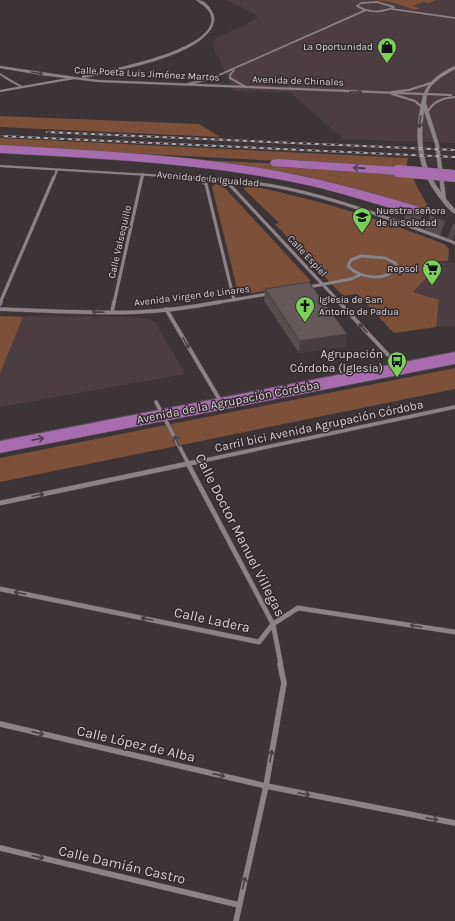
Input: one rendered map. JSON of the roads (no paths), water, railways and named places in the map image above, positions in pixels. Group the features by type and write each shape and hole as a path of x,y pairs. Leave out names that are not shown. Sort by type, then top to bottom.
{"main road":[{"name":"Avenida de la Igualdad","path":"0,150 74,153 181,161 264,172 338,188 409,213 309,188 236,174 152,165 0,156"},
{"path":"74,153 218,159 455,176"},
{"name":"Avenida de la Agrupación Córdoba","path":"218,397 390,357 455,344"},
{"name":"Avenida de la Agrupación Córdoba","path":"0,432 160,408 455,358"},
{"name":"Avenida de la Agrupación Córdoba","path":"0,447 160,408"}],"street":[{"path":"0,67 74,78 133,66 161,58 196,42 208,33 214,19 213,15 208,7 198,0"},
{"path":"392,9 394,7 391,5 377,2 361,3 357,6 366,10 392,9 455,18"},
{"name":"Avenida de Chinales","path":"176,85 207,80 366,10"},
{"path":"455,67 430,84 425,94 418,142 421,160 428,179 455,212"},
{"name":"Avenida de Chinales","path":"236,68 230,75 230,78 247,88 455,96"},
{"path":"0,74 22,87"},
{"name":"Calle Poeta Luis Jiménez Martos","path":"0,91 74,78 247,88"},
{"name":"Avenida de Chinales","path":"381,93 409,90 430,84"},
{"name":"Avenida de Chinales","path":"381,93 409,98 423,105"},
{"name":"Avenida de Chinales","path":"427,113 433,103 455,96"},
{"path":"423,105 437,144 444,199"},
{"name":"Avenida de la Igualdad","path":"0,166 184,176 254,182 330,199 382,215 455,243"},
{"path":"0,304 57,170"},
{"name":"Calle Valsequillo","path":"112,312 143,174"},
{"path":"184,176 200,179 206,184 234,300"},
{"name":"Calle Espiel","path":"206,178 219,180 228,184 390,357"},
{"path":"301,289 351,279 360,275 385,276 395,270 396,267 394,263 383,257 361,256 351,260 348,266 360,275"},
{"name":"Avenida Virgen de Linares","path":"0,309 112,312 166,309 271,294"},
{"path":"166,309 218,397"},
{"name":"Carril bici Avenida Agrupación Córdoba","path":"0,503 455,407"},
{"name":"Calle Doctor Manuel Villegas","path":"160,408 273,624 284,683 266,786 238,905 236,921"},
{"name":"Calle Ladera","path":"0,589 259,642 273,624 298,608 455,632"},
{"name":"Calle López de Alba","path":"0,724 266,786 455,823"},
{"name":"Calle Damián Castro","path":"0,848 238,905"}],"tunnel":[{"path":"405,215 455,233"}],"railway":[{"path":"47,132 455,150"},
{"path":"0,136 455,157"}],"place":[{"name":"La Oportunidad","path":"387,64"},
{"name":"Nuestra señora de la Soledad","path":"362,234"},
{"name":"Repsol","path":"432,286"},
{"name":"Iglesia de San Antonio de Padua","path":"305,323"},
{"name":"Agrupación Córdoba (Iglesia)","path":"397,378"}]}
